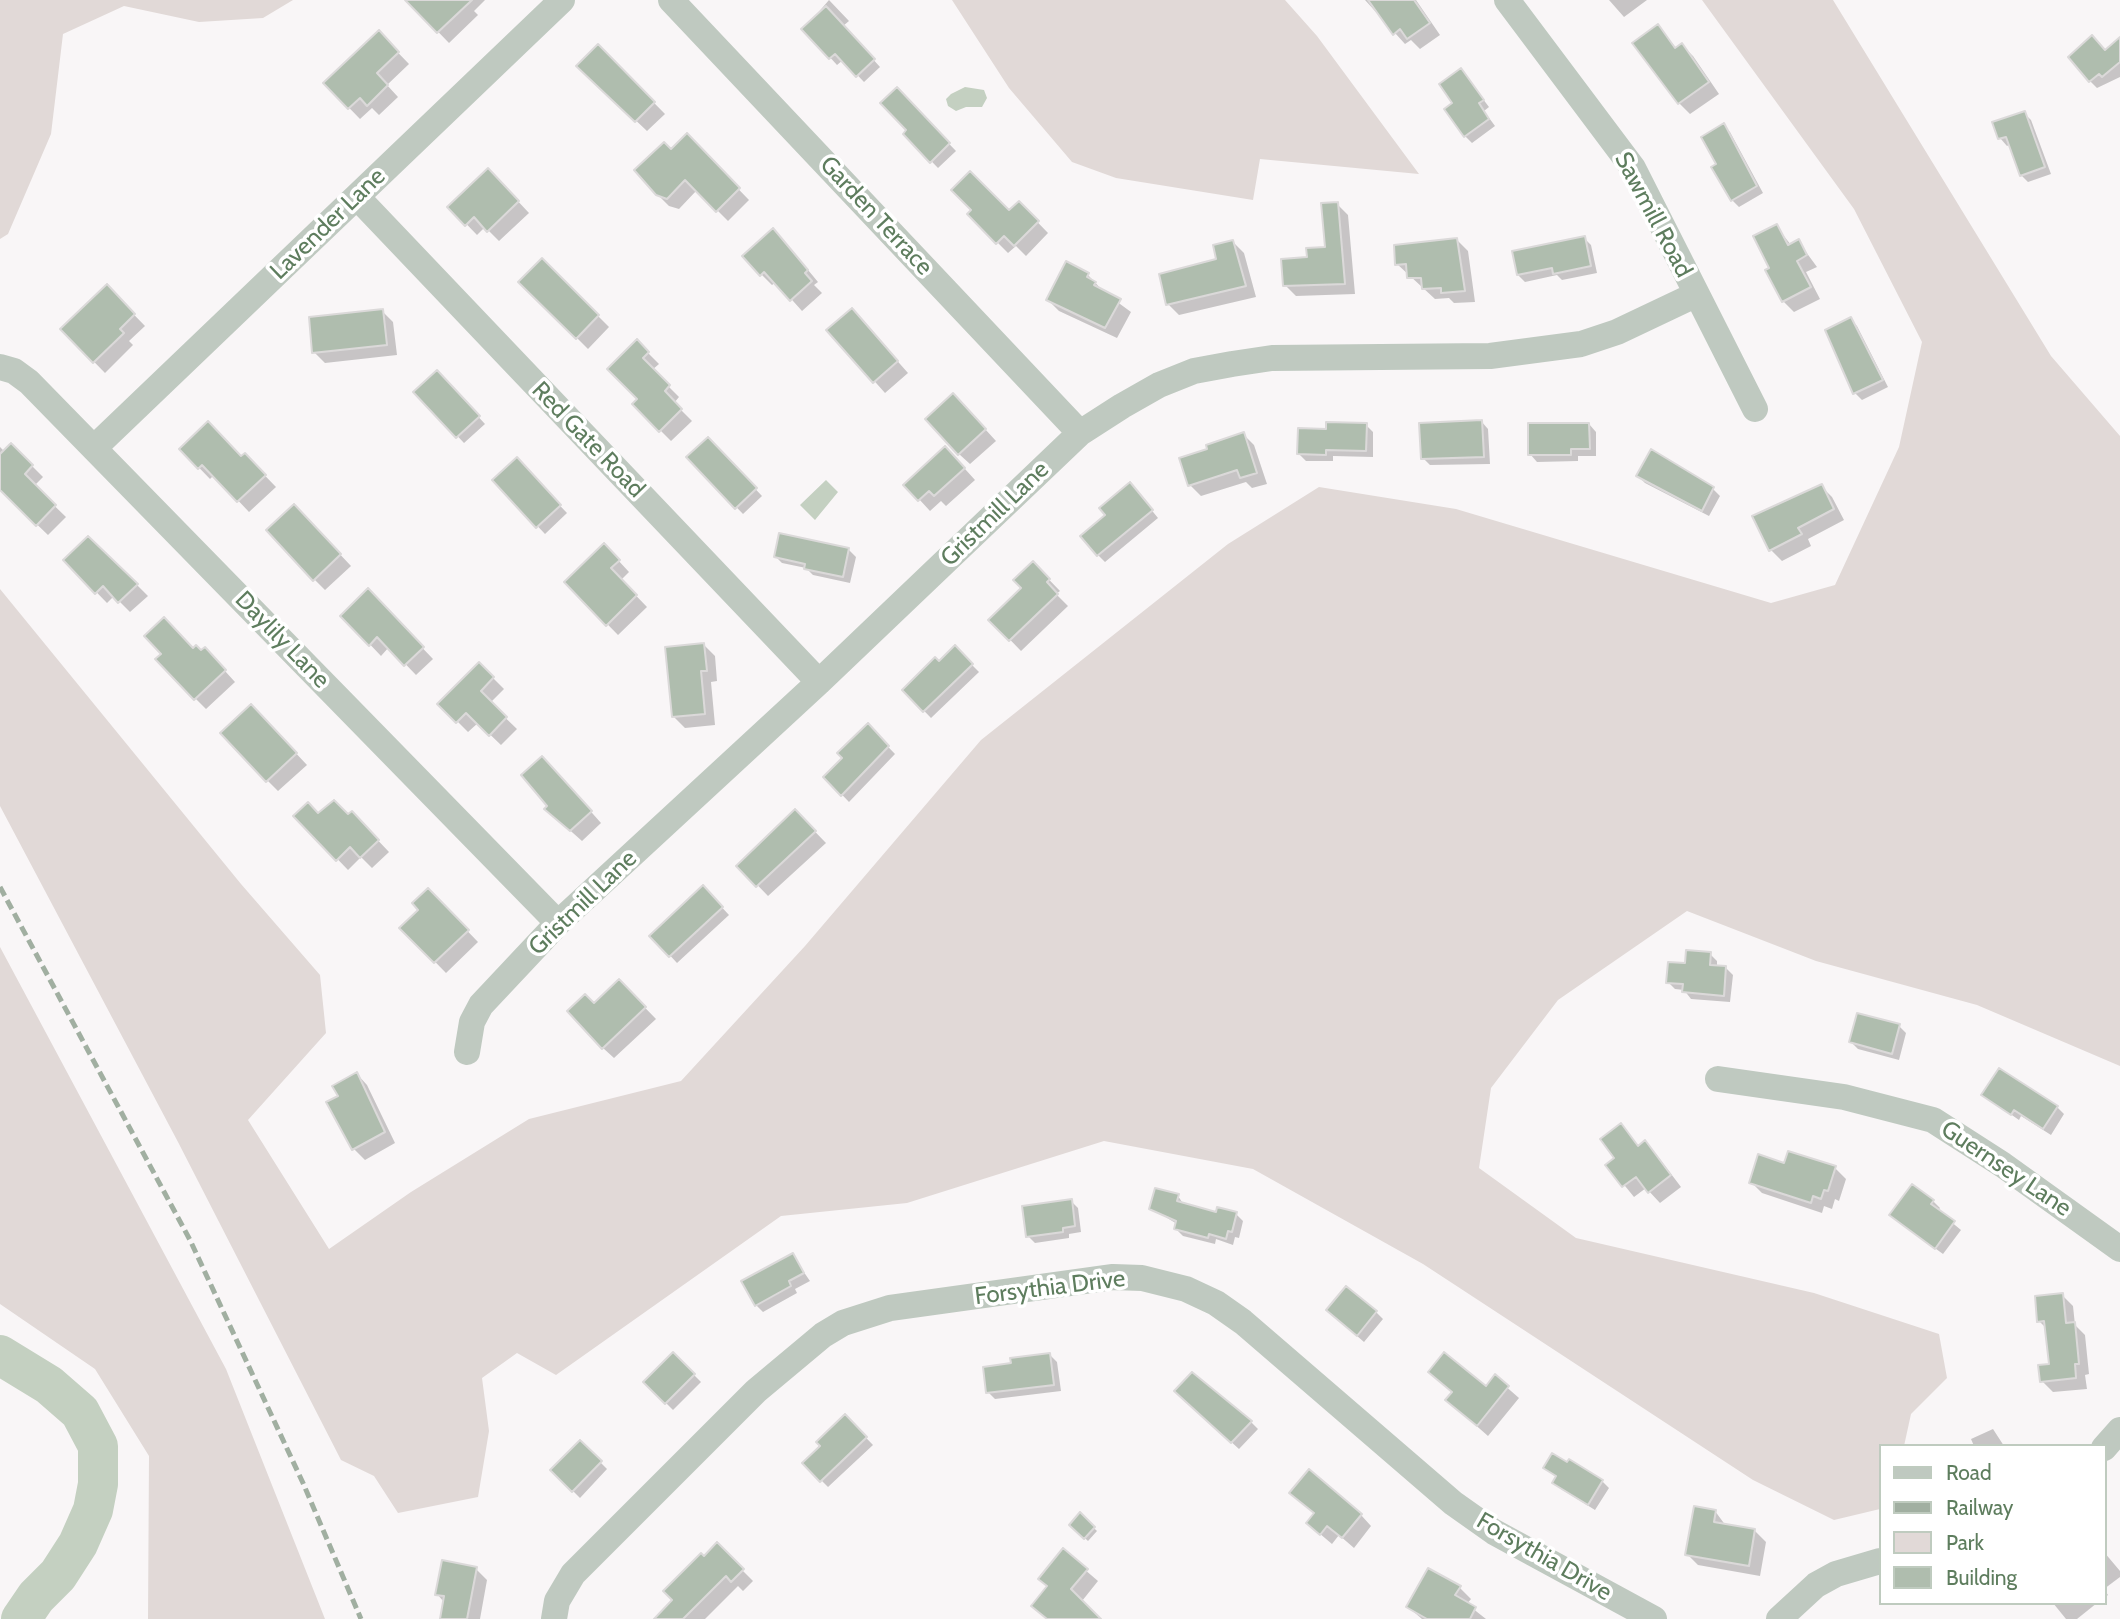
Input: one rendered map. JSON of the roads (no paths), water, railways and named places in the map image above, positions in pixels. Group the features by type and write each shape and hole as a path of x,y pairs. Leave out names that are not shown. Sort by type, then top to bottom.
{"street":[{"name":"Lavender Lane","path":"94,448 562,0"},
{"name":"Garden Terrace","path":"671,0 1080,433"},
{"name":"Sawmill Road","path":"1507,0 1633,168 1755,409"},
{"name":"Red Gate Road","path":"357,197 819,682"},
{"name":"Gristmill Lane","path":"467,1052 472,1022 481,1005 558,923 819,682 1080,433 1159,385 1194,372 1272,358 1454,357 1533,353 1581,344 1617,332 1696,295"},
{"name":"Daylily Lane","path":"0,367 14,371 29,382 558,923"},
{"name":"Guernsey Lane","path":"1718,1079 1844,1097 1933,1120 1993,1158 2120,1249"},
{"name":"Forsythia Drive","path":"554,1619 557,1601 573,1574 756,1391 823,1335 843,1323 890,1308 1053,1283 1113,1277 1142,1278 1175,1286 1216,1303 1243,1322 1452,1503 1494,1532 1654,1619"},
{"path":"1779,1619 1816,1585 1836,1574 1878,1561"}],"waterway":[{"path":"0,1355 49,1385 80,1412 98,1446 98,1484 93,1510 78,1544 58,1575 36,1597 21,1619"}],"railway":[{"path":"0,887 190,1240 303,1483 361,1619"}]}
